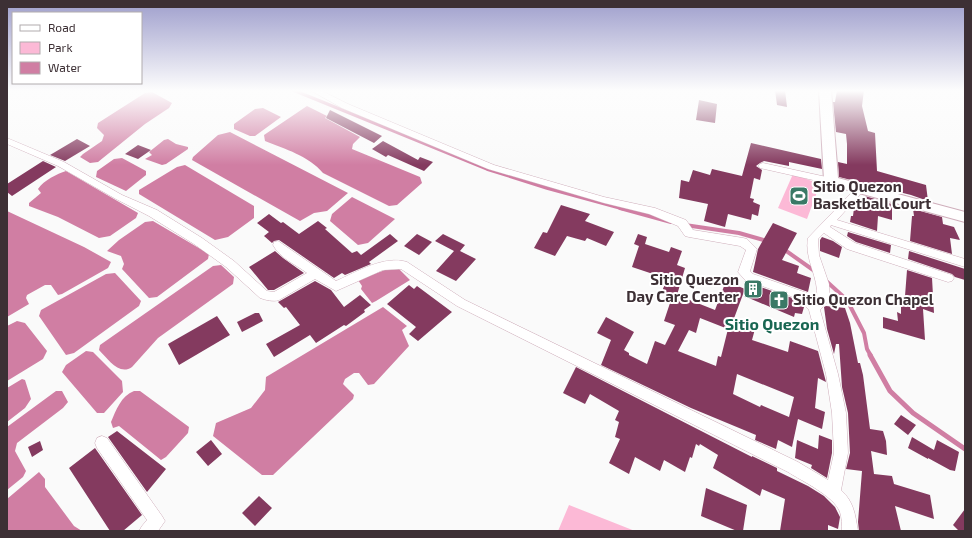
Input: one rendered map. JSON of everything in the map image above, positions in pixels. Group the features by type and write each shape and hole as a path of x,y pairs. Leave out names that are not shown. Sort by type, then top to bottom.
{"street":[{"path":"367,115 491,166 604,200 651,211 682,223 689,233 723,240 743,242 752,249 744,272 749,277 803,296 814,308 832,374 839,413 841,453 833,493"},
{"path":"827,115 831,181"},
{"path":"7,141 61,164 119,197 153,213 198,241 230,264 264,295 275,297 314,274"},
{"path":"763,166 831,181 965,216"},
{"path":"814,308 823,300 823,285 811,245 813,238 860,189"},
{"path":"826,224 965,263"},
{"path":"826,224 851,246 948,278"},
{"path":"278,245 288,256 301,263 314,274 336,286 382,266 402,266 461,303 793,467 833,493 848,511 850,531"},
{"path":"102,443 157,521 147,531"}],"green space":[{"name":"Sitio Quezon Basketball Court","path":"793,174 820,184 807,219 778,208"},
{"path":"569,505 635,531 558,531"}],"water":[{"path":"110,115 158,115 98,162 90,163 80,157 102,141 104,135 97,128 98,123"},
{"path":"246,115 277,115 281,117 255,136 250,136 234,129 234,124"},
{"path":"293,115 325,115 327,116 325,118 360,137 353,144 352,149 420,177 422,183 397,205 389,206 323,173 304,158 265,141 264,135"},
{"path":"230,132 348,193 327,211 314,213 300,221 192,160 193,157 218,135"},
{"path":"168,139 176,144 188,147 188,149 166,164 162,165 145,159 152,155 149,152 164,140"},
{"path":"122,158 146,171 146,175 126,191 96,177 97,171 114,159"},
{"path":"185,165 254,206 254,218 228,237 215,240 139,194 139,190 177,167"},
{"path":"66,171 138,213 136,218 110,236 99,238 58,217 29,206 29,203 41,193 38,189 47,180"},
{"path":"352,197 395,219 368,243 358,245 330,221 332,214"},
{"path":"7,211 84,247 111,262 108,268 62,294 58,295 51,285 45,285 27,295 26,298 29,304 7,317"},
{"path":"153,221 209,254 208,259 157,297 149,298 122,269 124,264 121,256 107,251 119,240 145,222"},
{"path":"221,265 234,277 233,284 158,338 132,367 127,369 118,368 99,350 100,345 213,266"},
{"path":"399,269 410,280 372,303 361,289 362,286 358,280 385,270"},
{"path":"115,273 141,301 139,306 74,353 66,355 39,316 41,310 106,274"},
{"path":"383,307 407,326 402,330 409,346 374,384 368,385 359,373 354,373 345,379 343,384 354,395 353,399 273,475 262,475 213,436 216,423 251,408 265,390 266,377"},
{"path":"17,321 25,323 47,351 43,359 7,381 7,326"},
{"path":"86,351 93,352 122,381 123,392 104,413 97,413 62,372 66,365"},
{"path":"22,379 25,380 31,399 25,408 7,422 7,388"},
{"path":"56,391 62,391 68,402 63,408 17,443 15,451 26,471 23,477 7,490 7,427"},
{"path":"140,391 189,427 188,433 166,457 161,460 119,426 113,428 111,422 122,400 129,393"},
{"path":"39,472 45,479 45,487 74,526 82,531 7,531 7,499"}],"building":[{"path":"327,115 340,115 382,136 374,143 326,118"},
{"path":"697,115 716,115 715,123 696,120"},
{"path":"834,115 864,115 868,131 875,133 877,171 926,185 928,201 911,195 839,177 838,162 847,164 847,144 846,134 836,132"},
{"path":"77,139 90,146 65,161 50,155"},
{"path":"383,141 418,160 420,157 433,162 424,171 388,155 386,157 372,149"},
{"path":"751,143 821,159 822,169 789,162 789,166 764,161 756,166 762,170 760,180 754,178 750,198 754,199 753,202 760,205 758,216 752,214 751,220 728,214 725,227 704,221 708,204 679,198 681,180 689,182 693,170 710,175 712,169 742,176"},
{"path":"138,145 151,150 138,159 125,154"},
{"path":"43,161 56,167 12,196 7,192 7,184"},
{"path":"865,196 892,204 892,220 878,216 877,231 850,222 851,216 853,216 854,208"},
{"path":"561,205 590,214 585,221 614,232 606,246 587,238 585,241 567,236 555,256 534,248 543,232 547,233"},
{"path":"913,209 942,217 943,224 954,227 960,240 950,238 952,254 910,241 912,216 914,216"},
{"path":"269,214 299,234 318,221 352,253 357,251 361,255 390,234 398,241 369,262 371,264 345,275 342,273 334,278 279,240 272,243 264,236 269,232 257,223"},
{"path":"773,223 797,233 782,260 799,266 797,273 811,278 808,292 753,272 758,249"},
{"path":"848,232 891,245 890,253 856,242 847,236"},
{"path":"417,234 432,242 419,255 404,246"},
{"path":"443,234 465,245 460,251 476,259 456,281 436,271 454,251 435,241"},
{"path":"638,234 647,237 645,244 669,252 671,247 682,251 677,265 685,268 677,295 715,310 726,281 745,289 733,321 755,329 752,340 788,352 790,341 818,351 826,382 818,378 815,408 825,412 822,429 798,419 792,447 778,440 776,449 755,440 756,435 691,408 601,365 611,340 597,333 606,317 634,332 624,350 629,353 629,355 647,364 655,341 665,345 675,325 664,321 672,297 661,293 666,282 655,279 656,275 632,267 639,246 634,244","holes":["700,318 728,329 721,357 718,356 716,366 678,351 689,330 696,333","737,374 794,397 789,417 761,405 760,407 733,394"]},
{"path":"822,237 833,241 842,247 839,258 820,251 820,240"},
{"path":"275,251 304,273 274,290 268,290 249,267"},
{"path":"909,251 965,269 965,280 908,259"},
{"path":"907,270 932,278 934,313 923,309 925,340 883,328 883,317 898,321 897,312 901,314 901,296 905,296"},
{"path":"315,281 331,290 344,307 360,295 371,305 364,310 365,312 346,326 344,325 316,343 310,335 274,357 266,344 300,325 286,307 284,308 278,302"},
{"name":"Sitio Quezon Chapel","path":"749,283 798,300 804,307 802,314 795,313 794,317 744,296"},
{"path":"409,285 414,289 417,286 452,312 418,341 409,334 416,327 387,304"},
{"path":"824,307 845,308 850,323 858,363 860,363 863,375 870,429 883,431 886,441 887,455 871,451 874,474 892,476 894,484 930,495 934,519 895,506 901,531 859,531 858,522 862,471 846,469 850,453 848,413 842,387 839,344 836,344 834,354 827,329"},
{"path":"255,313 259,313 263,321 242,332 237,322"},
{"path":"217,316 230,335 179,365 168,344"},
{"path":"576,367 752,457 777,468 777,471 808,486 824,496 835,507 840,517 838,529 828,525 828,531 780,531 785,499 762,489 760,496 713,468 718,455 700,444 699,446 696,444 692,458 690,457 685,472 664,460 660,471 635,457 629,474 609,463 620,439 615,437 619,422 615,420 619,411 590,394 585,404 563,393"},
{"path":"901,415 916,425 908,435 894,424"},
{"path":"117,431 166,469 147,492 108,437"},
{"path":"819,435 832,440 832,453 827,478 811,468 812,465 795,458 797,440 818,449"},
{"path":"912,437 934,450 937,440 959,452 955,471 950,470 908,448"},
{"path":"211,440 222,454 208,466 196,452"},
{"path":"40,441 43,450 32,457 28,447"},
{"path":"95,448 142,515 123,531 110,531 69,468"},
{"path":"706,488 747,505 743,531 737,531 701,516"},
{"path":"259,496 272,508 255,526 242,513"},
{"path":"965,509 965,531 959,531 953,525"}],"waterway":[{"path":"355,115 487,169 547,188 624,209"},
{"path":"620,208 671,222"},
{"path":"685,225 739,233 767,241"},
{"path":"782,248 816,272"},
{"path":"824,279 847,300 864,333 867,349 871,356"},
{"path":"870,355 890,391 913,413 965,449"}],"place":[{"name":"Sitio Quezon Basketball Court","path":"799,196"},
{"name":"Sitio Quezon Day Care Center","path":"753,289"},
{"name":"Sitio Quezon Chapel","path":"779,300"}],"district":[{"name":"Sitio Quezon","path":"772,324"}]}
